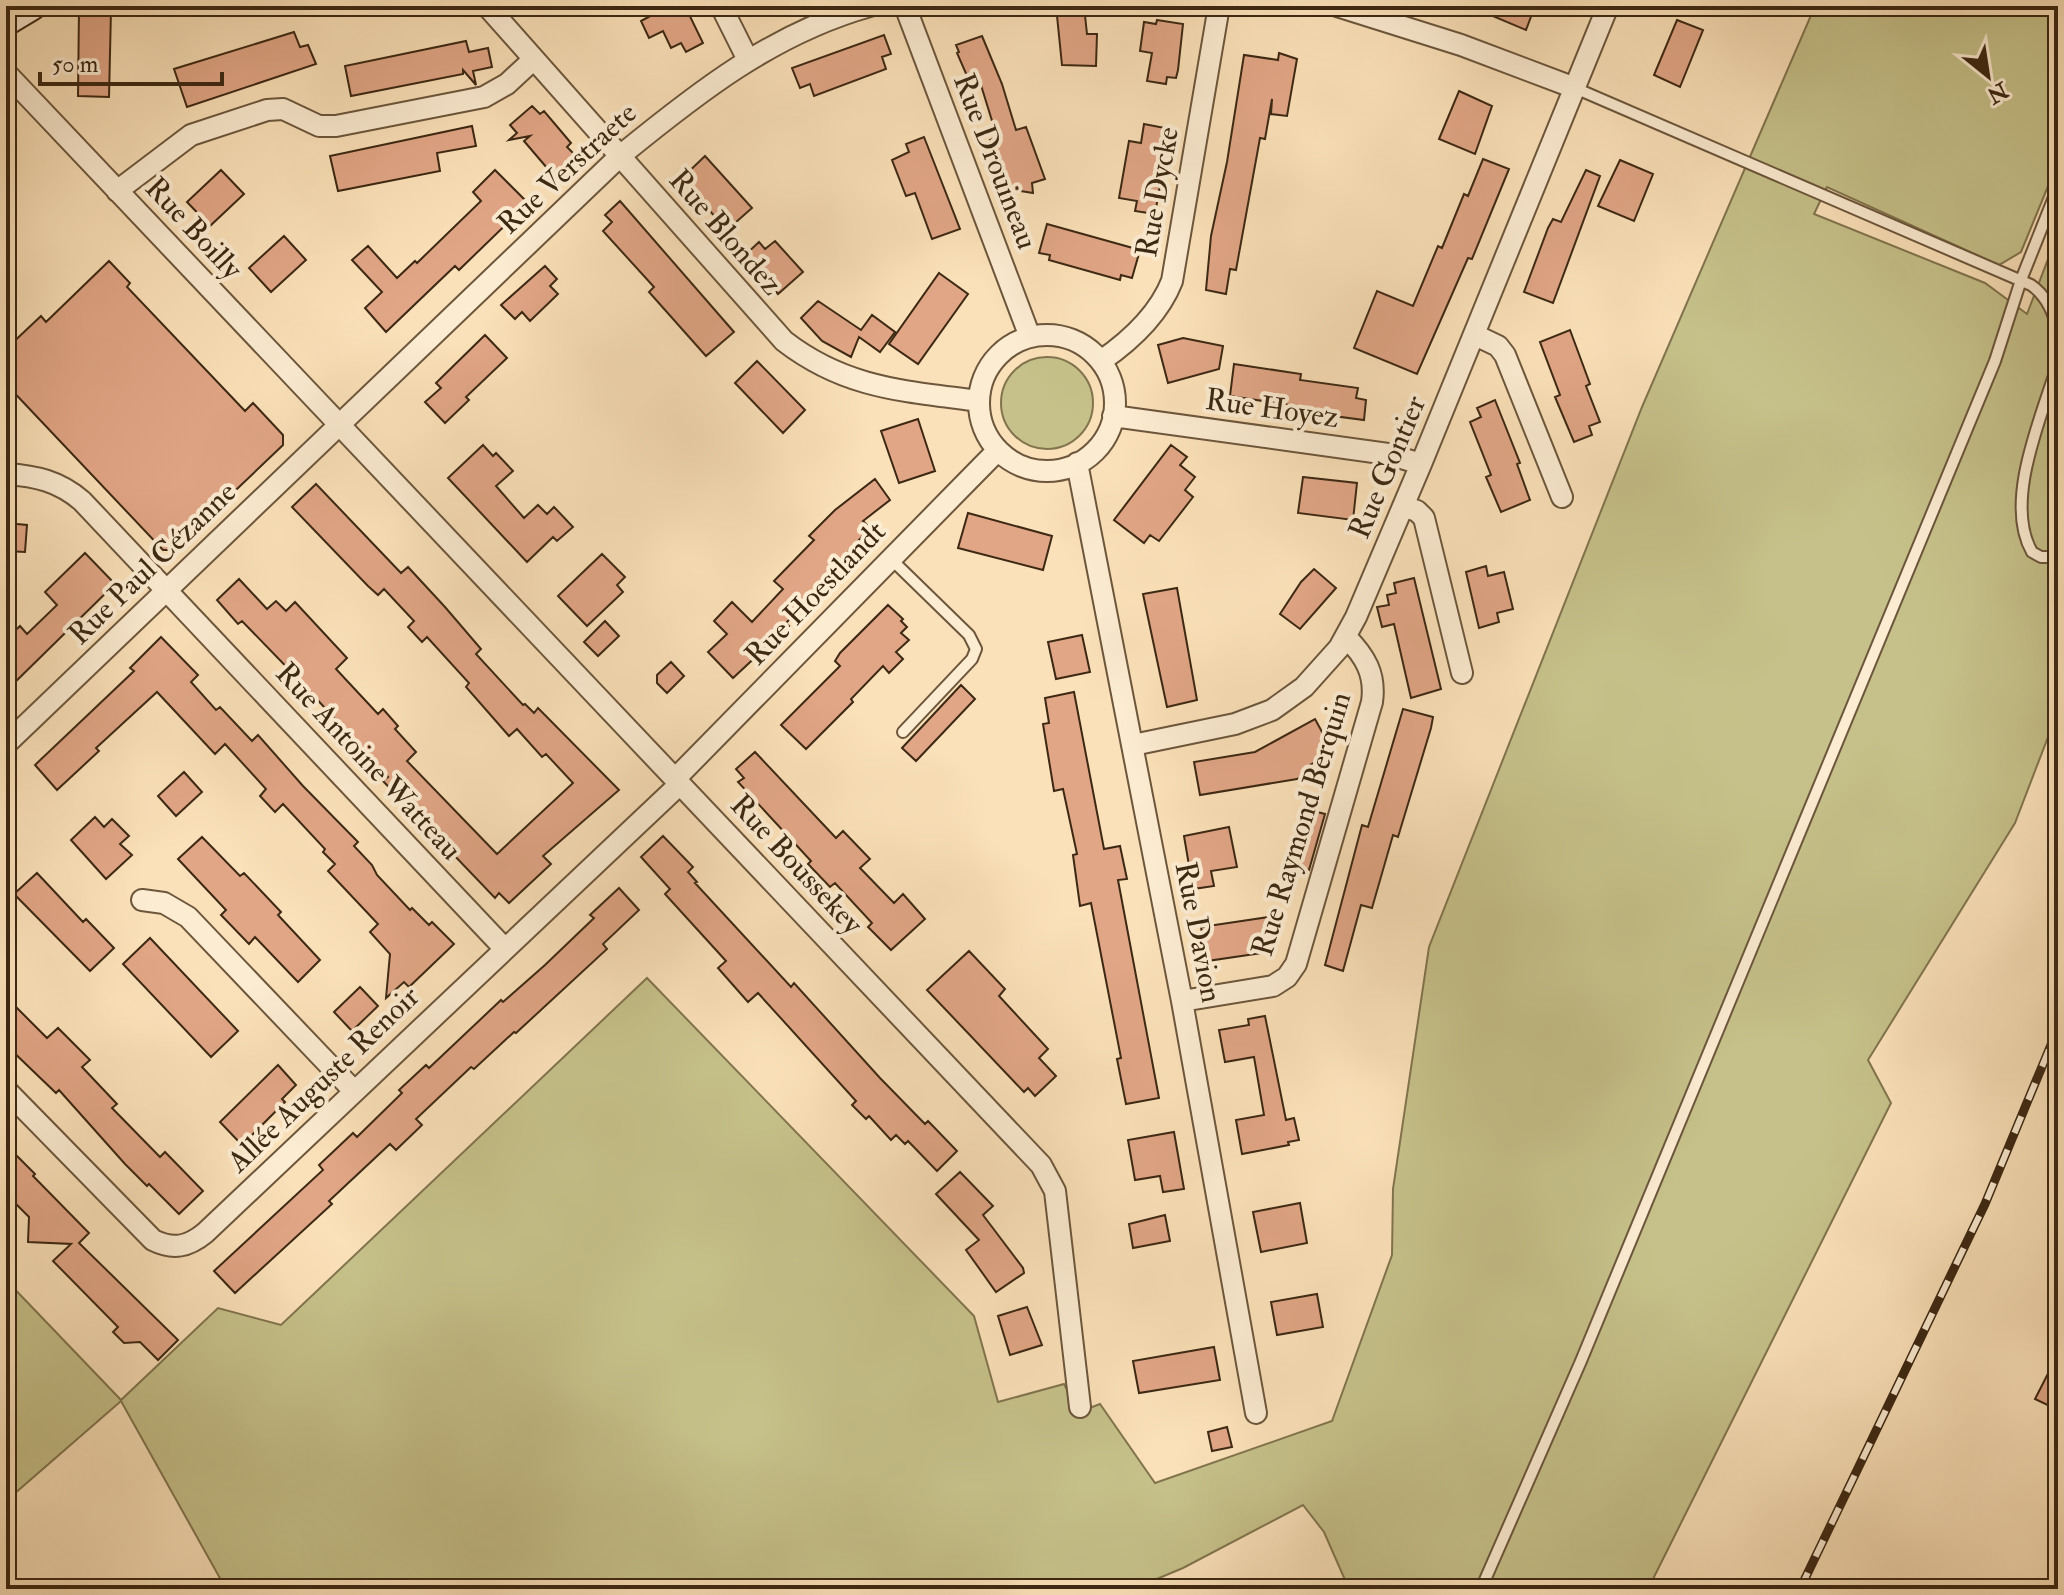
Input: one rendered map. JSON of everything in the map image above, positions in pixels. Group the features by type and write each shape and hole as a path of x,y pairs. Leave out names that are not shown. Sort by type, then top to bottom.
{"street":[{"path":"6,21 31,6"},
{"name":"Rue Blondez","path":"487,6 766,324 796,350 823,367 860,382 979,401"},
{"path":"721,6 748,60"},
{"name":"Rue Verstraete","path":"339,425 620,156 702,90 748,60 811,26 870,6"},
{"name":"Rue Drouineau","path":"905,6 1030,337"},
{"name":"Rue Dycke","path":"1101,361 1127,342 1156,310 1172,281 1219,6"},
{"path":"1337,6 1461,45 1575,88"},
{"name":"Rue Gontier","path":"1133,745 1235,724 1272,710 1315,677 1346,637 1475,335 1608,6"},
{"path":"117,191 191,135 241,118 283,109 311,123 332,127 484,97 507,84 534,59"},
{"name":"Rue Boilly","path":"6,73 339,425"},
{"path":"1049,335 1069,338 1086,347 1101,361 1112,384 1113,416 1101,444 1077,463 1060,469 1035,469 1012,461 998,450 983,427 979,401 982,382 993,361 1012,344 1030,337 1049,335"},
{"path":"1475,335 1498,346 1505,355 1562,497"},
{"name":"Rue Hoyez","path":"1113,416 1388,454 1421,464"},
{"name":"Rue Paul Cézanne","path":"6,744 339,425"},
{"name":"Rue Boussekey","path":"339,425 1050,1178 1055,1191 1080,1407"},
{"name":"Rue Hoestlandt","path":"678,782 998,450"},
{"name":"Rue Davion","path":"1077,463 1182,1001 1256,1413"},
{"name":"Rue Antoine Watteau","path":"6,474 41,478 69,490 504,948"},
{"path":"1403,506 1417,511 1424,518 1462,673"},
{"name":"Rue Raymond Berquin","path":"1182,1001 1273,986 1287,977 1296,964 1372,702 1373,688 1368,666 1363,655 1346,637"},
{"path":"504,948 678,782"},
{"path":"142,900 164,903 188,917 354,1091"},
{"name":"Allée Auguste Renoir","path":"6,1090 148,1236 162,1244 179,1247 205,1233 504,948"}],"lane":[{"path":"1575,88 2021,280 2036,288 2046,300 2058,332"},
{"path":"1481,1589 1575,1375 1995,361 2021,280 2058,187"},
{"path":"2058,363 2023,482 2021,510 2023,534 2032,552 2041,557 2058,557"},
{"path":"891,559 969,635 976,649 970,662 903,732"}],"shaded area":[{"path":"1815,6 2058,6 2058,162 2021,252 1999,265 1827,187 1814,214 1985,283 2027,314 2058,233 2058,711 2015,823 1868,1060 1891,1103 1648,1589 1349,1589 1324,1532 1303,1505 1183,1568 1133,1589 226,1589 121,1401 6,1501 6,1280 121,1400 218,1308 281,1325 647,978 974,1316 998,1402 1064,1384 1079,1412 1100,1404 1155,1483 1332,1421 1392,1255 1393,1189 1429,947 1642,407"},
{"path":"1047,357 1065,361 1079,371 1089,385 1093,403 1089,421 1079,435 1065,445 1047,449 1029,445 1015,435 1005,421 1001,403 1005,385 1015,371 1029,361"}],"building":[{"path":"650,6 685,6 703,43 686,52 681,43 671,48 663,31 649,38 641,21 654,14"},
{"path":"1056,6 1084,6 1087,34 1097,34 1096,66 1062,65"},
{"path":"1469,6 1535,6 1526,30"},
{"path":"79,9 111,10 109,97 78,96"},
{"path":"1157,20 1183,24 1176,78 1167,77 1166,84 1147,81 1152,53 1140,51 1144,22 1156,24"},
{"path":"1677,20 1703,30 1680,87 1654,75"},
{"path":"294,32 300,47 308,45 316,64 187,107 174,69"},
{"path":"884,35 891,54 882,57 886,69 814,96 810,84 800,88 792,68"},
{"path":"982,36 1002,84 1016,130 1026,127 1045,179 1032,183 1033,193 1008,189 990,140 997,137 980,82 971,85 957,53 956,45"},
{"path":"466,41 469,52 488,48 492,67 473,71 476,85 463,70 463,74 351,96 345,66"},
{"path":"1279,53 1297,59 1287,116 1271,114 1272,99 1265,139 1260,138 1236,270 1230,269 1226,294 1206,290 1211,236 1227,162 1244,55 1278,60"},
{"path":"1459,91 1492,106 1475,154 1439,139"},
{"path":"532,106 540,114 544,111 571,143 567,147 575,155 553,175 524,141 530,136 509,140 517,133 510,125"},
{"path":"1144,124 1170,129 1155,214 1135,211 1137,201 1119,198 1129,141 1141,143"},
{"path":"472,126 476,146 437,153 440,171 338,191 330,156"},
{"path":"924,137 960,229 932,239 915,193 906,196 892,160 909,152 906,144"},
{"path":"705,156 752,208 727,230 681,179"},
{"path":"1483,159 1509,169 1472,259 1468,258 1417,374 1354,348 1377,291 1413,306 1438,246 1442,248 1464,194 1468,196"},
{"path":"1620,160 1653,174 1634,221 1598,206"},
{"path":"221,170 244,194 210,226 187,202"},
{"path":"495,170 524,199 524,207 459,270 455,266 386,332 365,308 382,292 352,260 368,246 397,278 415,261 417,263 481,201 473,192"},
{"path":"1586,170 1600,176 1553,303 1524,292 1548,228 1553,219 1561,222"},
{"path":"620,201 734,332 706,356 649,292 654,287 603,231 612,222 605,215"},
{"path":"1047,224 1140,250 1132,278 1121,275 1120,280 1049,260 1050,255 1039,253"},
{"path":"284,236 306,260 271,292 249,268"},
{"path":"775,241 803,272 778,294 744,256 759,242 765,249"},
{"path":"109,261 130,283 127,287 245,411 253,403 283,435 283,445 173,550 163,550 6,384 6,349 41,316 46,322"},
{"path":"545,266 557,279 550,286 558,294 530,321 522,312 515,319 501,305"},
{"path":"939,273 968,294 918,364 889,344"},
{"path":"818,301 861,330 872,315 895,332 880,352 859,337 851,357 822,341 801,318"},
{"path":"1570,330 1600,422 1589,426 1592,435 1574,442 1555,397 1560,395 1540,342"},
{"path":"485,335 507,358 466,397 469,400 445,423 425,402 441,388 436,383"},
{"path":"1183,338 1223,346 1219,369 1168,383 1158,345"},
{"path":"757,361 805,410 783,433 735,383"},
{"path":"1234,364 1301,374 1300,380 1358,388 1356,398 1366,400 1364,420 1296,411 1296,406 1230,396"},
{"path":"1495,400 1520,463 1517,464 1530,500 1501,512 1486,477 1491,475 1470,422 1481,417 1477,408"},
{"path":"918,419 935,471 899,483 881,431"},
{"path":"483,445 493,456 496,453 513,471 496,486 524,518 538,505 547,514 554,507 573,527 557,541 553,537 527,562 448,478"},
{"path":"1171,445 1187,457 1180,465 1195,477 1185,490 1193,497 1159,541 1150,535 1144,543 1114,520"},
{"path":"1303,477 1357,483 1353,520 1298,513"},
{"path":"875,479 890,500 863,521 870,528 838,563 842,566 786,623 789,626 733,678 708,652 727,634 714,621 732,602 752,622 783,589 774,581 814,540 809,536 835,510"},
{"path":"316,484 401,573 408,567 481,649 476,654 523,705 534,713 538,708 619,790 543,856 551,864 509,903 499,893 495,898 383,781 388,777 303,684 242,621 238,624 217,600 239,579 267,609 276,601 286,611 295,602 347,658 336,669 378,714 383,709 398,726 395,729 416,752 407,761 497,854 573,783 546,754 542,757 517,729 509,736 466,687 469,683 427,637 422,642 408,627 414,621 384,589 378,595 292,507"},
{"path":"968,513 1052,536 1043,570 958,548"},
{"path":"6,523 27,525 25,552 6,551"},
{"path":"85,553 115,584 6,691 6,639 20,626 27,634 57,605 45,592"},
{"path":"602,554 625,577 617,585 623,592 587,626 558,596"},
{"path":"1486,566 1488,576 1504,572 1513,609 1497,613 1499,622 1479,628 1466,572"},
{"path":"1314,569 1336,588 1300,629 1280,614 1301,582"},
{"path":"1414,578 1441,689 1411,698 1394,624 1382,627 1377,607 1389,605 1387,595 1396,593 1394,583"},
{"path":"1177,588 1197,700 1167,707 1143,594"},
{"path":"888,605 907,627 901,633 909,640 896,652 903,659 889,673 883,666 851,699 853,702 806,749 781,725 840,666 835,661 840,653"},
{"path":"605,621 619,636 598,656 584,642"},
{"path":"1082,635 1090,672 1056,679 1048,642"},
{"path":"161,637 198,675 191,682 216,710 220,707 252,741 258,735 358,842 354,846 377,875 410,910 412,908 429,925 432,922 454,944 409,987 404,982 386,998 390,954 370,932 378,924 328,871 335,864 323,852 325,849 283,804 275,812 260,796 266,789 225,744 215,754 157,692 96,748 99,751 57,790 35,765 134,671 130,668"},
{"path":"671,662 684,676 667,693 657,683 657,675"},
{"path":"961,685 975,699 916,761 902,748"},
{"path":"1074,692 1104,849 1120,846 1127,879 1118,880 1159,1098 1126,1104 1117,1059 1121,1058 1091,903 1080,906 1073,855 1077,854 1063,789 1054,791 1043,724 1049,723 1045,698"},
{"path":"1403,709 1433,717 1431,728 1398,837 1393,835 1372,908 1361,905 1343,971 1325,965 1362,825 1368,827"},
{"path":"1315,719 1333,752 1310,765 1312,770 1297,779 1200,795 1194,762 1255,752"},
{"path":"755,752 836,838 843,831 870,859 860,868 894,903 903,894 925,919 891,950 868,927 872,923 835,883 830,887 808,864 811,861 738,782 744,778 736,769"},
{"path":"184,772 202,792 176,816 158,796"},
{"path":"1306,809 1325,814 1309,870 1290,865"},
{"path":"95,817 104,827 112,819 129,836 120,844 132,855 106,879 71,840"},
{"path":"1229,827 1237,867 1211,871 1214,886 1193,889 1184,836"},
{"path":"663,836 693,867 688,872 695,883 791,987 794,983 880,1078 925,1124 928,1121 957,1151 937,1171 908,1141 905,1144 896,1135 891,1140 869,1116 866,1119 852,1105 856,1101 758,993 748,1002 718,968 726,961 665,894 670,889 641,857"},
{"path":"202,837 240,876 244,873 320,960 298,982 255,937 249,944 221,915 226,910 178,859"},
{"path":"37,873 83,922 86,919 114,948 90,971 14,894"},
{"path":"619,888 639,910 603,944 607,949 516,1033 474,1069 471,1067 416,1119 422,1125 396,1150 390,1144 329,1201 332,1204 235,1293 214,1271 323,1170 319,1165 353,1133 357,1137 426,1065 429,1068 501,1000 503,1002 545,965 594,918 590,915"},
{"path":"1269,917 1275,951 1207,961 1201,927"},
{"path":"150,938 238,1031 211,1057 123,964"},
{"path":"969,951 1005,989 999,996 1048,1049 1039,1058 1056,1076 1035,1096 1028,1088 1024,1092 927,990"},
{"path":"360,987 378,1006 352,1031 334,1012"},
{"path":"6,997 47,1038 58,1028 90,1060 82,1067 117,1104 112,1108 160,1157 165,1152 203,1191 179,1214 125,1164 59,1090 56,1093 6,1045"},
{"path":"1265,1016 1286,1120 1294,1118 1299,1140 1288,1142 1289,1145 1242,1154 1236,1120 1264,1115 1254,1057 1225,1062 1219,1030 1249,1025 1248,1019"},
{"path":"278,1065 296,1085 282,1099 285,1102 242,1145 220,1122"},
{"path":"1174,1132 1184,1189 1163,1192 1160,1176 1135,1180 1128,1140"},
{"path":"16,1155 89,1233 79,1243 178,1340 158,1360 140,1342 124,1343 113,1332 118,1327 53,1261 71,1244 28,1242 29,1217 6,1194 6,1165"},
{"path":"960,1172 993,1206 983,1215 1023,1268 1024,1273 996,1292 966,1250 979,1240 936,1194"},
{"path":"1300,1203 1307,1243 1261,1252 1253,1212"},
{"path":"1165,1215 1170,1241 1133,1248 1129,1224"},
{"path":"1317,1294 1323,1327 1277,1335 1271,1302"},
{"path":"1027,1307 1042,1345 1010,1355 998,1316"},
{"path":"1214,1347 1220,1380 1139,1393 1133,1361"},
{"path":"2058,1354 2058,1410 2035,1399"},
{"path":"1227,1427 1232,1447 1212,1451 1208,1432"}],"railway":[{"path":"1800,1589 1985,1204 2058,1028"}]}
